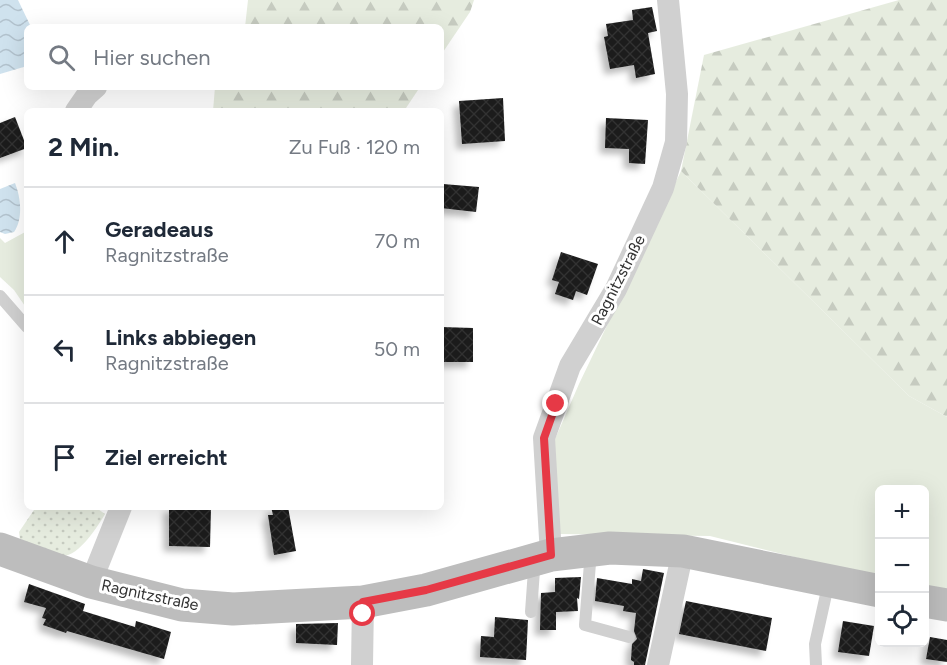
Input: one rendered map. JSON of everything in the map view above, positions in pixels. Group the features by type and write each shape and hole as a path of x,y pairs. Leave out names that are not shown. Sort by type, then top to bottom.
{"main road":[{"name":"Ragnitzstraße","path":"0,549 91,582 182,605 233,609 363,602 426,590 591,550 610,548 683,551 875,590"},
{"path":"929,602 947,605"}],"street":[{"name":"Ragnitzstraße","path":"543,562 544,438 570,366 616,290 663,188 676,142 677,94 668,0"},
{"path":"78,108 93,90"},
{"path":"91,582 120,510"},
{"path":"658,665 683,551"},
{"path":"362,665 363,602"}],"lane":[{"path":"0,296 24,324"},
{"path":"591,550 585,625 629,637"},
{"path":"531,612 543,562"},
{"path":"816,665 815,644 829,581"}],"green space":[{"path":"248,0 474,0 470,12 444,51 444,24 245,24"},
{"path":"899,0 947,0 947,417 909,396 681,171 704,55"},
{"path":"215,90 418,90 406,108 213,108"},
{"path":"681,171 909,396 947,417 947,591 929,588 929,485 875,485 875,577 710,536 559,534 552,446 579,384"},
{"path":"24,233 24,305 14,290 0,277 0,238 5,243"},
{"path":"34,510 99,510 105,514 81,547 67,555 61,556 46,551 20,539 19,532"}],"water":[{"path":"0,0 18,0 30,24 24,24 24,67 0,74"},
{"path":"15,183 20,202 19,221 14,232 5,234 0,232 0,189"}],"building":[{"path":"652,7 657,31 648,33 655,74 636,78 634,65 610,69 604,37 608,36 606,24 633,20 632,10"},
{"path":"503,98 505,141 462,144 459,101"},
{"path":"15,117 24,140 24,149 0,158 0,123"},
{"path":"606,118 648,120 645,164 629,163 629,149 605,148"},
{"path":"444,184 479,187 476,212 444,208"},
{"path":"561,252 598,264 587,295 576,291 573,300 555,294 559,282 552,280"},
{"path":"444,327 473,328 473,362 444,362"},
{"path":"169,510 211,510 210,547 169,546"},
{"path":"272,510 289,510 296,551 274,555 268,515 273,515"},
{"path":"643,569 664,573 645,665 634,665 631,660 632,644 637,639 634,631 636,613 623,611 624,606 595,601 597,578 632,584 632,579 641,581"},
{"path":"581,577 579,599 577,598 578,611 556,612 556,630 540,630 541,593 555,592 555,578"},
{"path":"29,584 85,604 83,611 135,627 136,621 171,632 164,659 43,625 46,619 42,618 46,608 24,602"},
{"path":"686,601 772,618 766,651 679,634"},
{"path":"495,617 528,620 526,660 480,657 481,636 494,637"},
{"path":"843,621 874,626 869,656 838,652"},
{"path":"338,623 337,645 296,643 296,624"},
{"path":"930,637 947,640 947,662 926,659"}],"route":[{"path":"363,614 363,602 426,590 551,555 544,438 556,404"}]}
